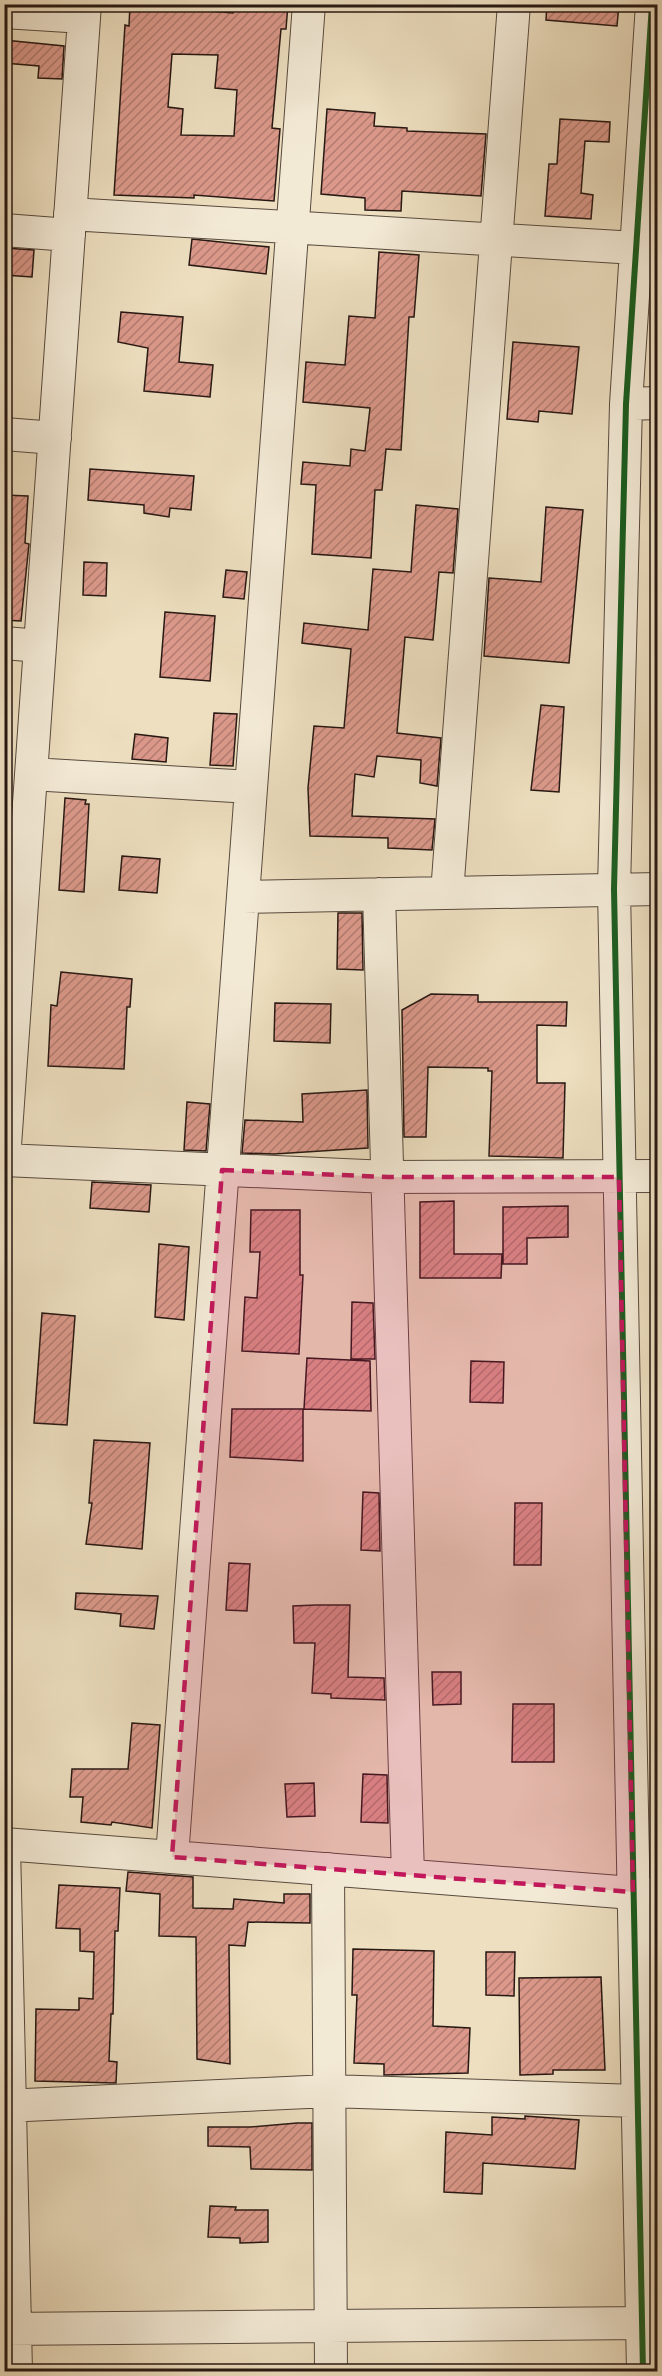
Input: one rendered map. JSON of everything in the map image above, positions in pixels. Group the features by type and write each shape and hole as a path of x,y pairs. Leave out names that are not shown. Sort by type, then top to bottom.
{"street":[{"path":"172,1857 309,4"},
{"path":"447,893 514,4"},
{"path":"643,2372 637,2101 645,1894 619,1177 614,890 626,404 652,4"},
{"path":"4,12 84,11 31,774 15,855 5,1160 388,1177 657,1176"},
{"path":"4,230 69,224 292,227 636,248"},
{"path":"626,404 657,403"},
{"path":"4,434 55,438"},
{"path":"4,643 40,646"},
{"path":"31,774 251,787"},
{"path":"244,897 657,889"},
{"path":"379,894 408,1875"},
{"path":"16,2372 10,2329 4,1845 645,1894"},
{"path":"328,1869 331,2372"},
{"path":"8,2106 329,2091 637,2101"},
{"path":"10,2329 642,2323"}],"highlighted area":[{"path":"222,1170 388,1177 619,1177 633,1892 172,1857"}],"building":[{"path":"130,4 157,4 157,7 233,13 234,4 288,4 286,29 281,29 272,128 280,129 274,201 194,195 194,198 114,195 125,25 129,26","holes":["172,54 218,55 215,88 237,90 234,136 181,135 183,109 168,107"]},
{"path":"547,4 619,4 617,26 546,20"},
{"path":"4,40 64,46 62,79 38,78 39,66 4,63"},
{"path":"327,109 375,113 374,126 407,128 407,131 486,134 481,196 402,191 401,211 365,210 365,198 321,194"},
{"path":"560,119 610,122 609,142 585,141 581,193 593,195 591,219 545,216 549,164 557,164"},
{"path":"192,239 269,247 266,274 189,265"},
{"path":"4,248 34,250 32,277 4,275"},
{"path":"379,252 419,255 414,317 409,317 401,450 386,449 382,490 375,490 371,558 312,554 316,485 301,484 303,462 350,466 351,449 365,451 370,408 303,402 306,362 345,365 349,316 375,318"},
{"path":"121,312 183,317 179,362 213,365 210,397 144,391 148,348 118,342"},
{"path":"513,342 579,347 572,414 539,411 538,422 507,419"},
{"path":"90,469 194,476 191,510 170,508 169,517 144,513 144,505 88,500"},
{"path":"4,495 28,496 25,543 29,544 21,621 4,620"},
{"path":"416,505 458,509 453,573 439,572 433,640 405,637 397,733 441,738 437,786 420,783 421,760 377,756 374,777 355,774 352,816 435,819 432,850 388,848 388,838 310,836 308,788 314,726 344,728 351,649 302,643 304,623 368,630 373,569 411,572"},
{"path":"546,507 583,510 569,663 484,656 489,578 541,582"},
{"path":"84,562 107,563 106,596 83,595"},
{"path":"226,570 247,572 244,599 223,597"},
{"path":"165,612 215,616 210,681 160,677"},
{"path":"541,705 564,707 559,792 531,790"},
{"path":"214,713 237,714 233,766 210,765"},
{"path":"135,734 168,738 166,762 132,759"},
{"path":"65,798 86,800 85,804 89,804 84,892 59,890"},
{"path":"122,856 160,859 157,893 119,890"},
{"path":"338,913 362,913 363,970 337,969"},
{"path":"61,972 132,979 130,1007 127,1007 124,1069 48,1066 51,1005 57,1006"},
{"path":"431,994 478,995 478,1002 567,1002 566,1026 537,1025 537,1083 565,1083 563,1158 489,1156 492,1071 488,1071 488,1068 428,1067 426,1137 404,1137 402,1010"},
{"path":"275,1003 331,1004 330,1043 274,1041"},
{"path":"367,1090 368,1148 274,1154 242,1153 245,1120 303,1122 302,1094"},
{"path":"187,1102 210,1104 206,1151 184,1150"},
{"path":"92,1182 151,1185 149,1212 90,1208"},
{"path":"454,1201 454,1254 502,1254 501,1278 420,1278 420,1202"},
{"path":"568,1206 568,1237 527,1238 527,1264 503,1264 503,1207"},
{"path":"251,1210 300,1210 300,1275 303,1275 299,1354 242,1351 245,1297 257,1298 260,1252 250,1252"},
{"path":"159,1244 189,1247 184,1320 155,1317"},
{"path":"352,1302 373,1303 375,1359 351,1359"},
{"path":"42,1313 75,1316 67,1425 34,1423"},
{"path":"307,1358 370,1361 371,1411 304,1409"},
{"path":"471,1361 504,1362 503,1403 470,1402"},
{"path":"232,1409 303,1409 303,1461 230,1457"},
{"path":"94,1440 150,1443 142,1549 86,1544 92,1503 89,1503"},
{"path":"363,1492 379,1493 380,1551 361,1550"},
{"path":"515,1503 542,1503 541,1565 514,1565"},
{"path":"229,1563 250,1564 247,1611 226,1610"},
{"path":"76,1593 158,1596 154,1629 120,1626 121,1614 75,1609"},
{"path":"350,1605 348,1677 384,1678 385,1700 331,1698 331,1694 312,1693 315,1643 294,1643 293,1606"},
{"path":"432,1672 461,1672 461,1704 433,1705"},
{"path":"513,1704 554,1704 554,1762 512,1762"},
{"path":"132,1723 160,1725 152,1828 112,1822 111,1825 81,1822 83,1797 70,1797 72,1769 128,1769"},
{"path":"363,1774 387,1775 388,1823 361,1822"},
{"path":"314,1783 315,1816 287,1817 285,1784"},
{"path":"128,1872 193,1877 193,1908 233,1909 234,1899 284,1903 284,1894 310,1894 310,1923 248,1922 245,1946 229,1945 230,2064 197,2059 196,1937 159,1936 160,1894 126,1891"},
{"path":"59,1885 120,1888 118,1931 115,1931 113,2014 111,2014 109,2061 117,2062 116,2083 35,2081 36,2009 79,2010 79,1998 93,1999 94,1952 80,1951 80,1929 56,1928"},
{"path":"353,1949 434,1951 433,2026 470,2028 468,2073 384,2075 384,2064 354,2063 357,1995 352,1995"},
{"path":"486,1952 515,1952 514,1996 486,1995"},
{"path":"601,1977 605,2070 553,2070 553,2074 520,2075 519,1978"},
{"path":"525,2116 579,2120 575,2169 483,2163 482,2194 444,2192 446,2132 492,2135 492,2117 525,2119"},
{"path":"312,2123 312,2170 251,2169 250,2147 208,2146 208,2127 250,2127"},
{"path":"210,2206 236,2207 235,2210 268,2210 268,2242 240,2243 240,2238 208,2237"}],"cycle path":[{"path":"643,2372 614,889 626,404 652,4"}]}
